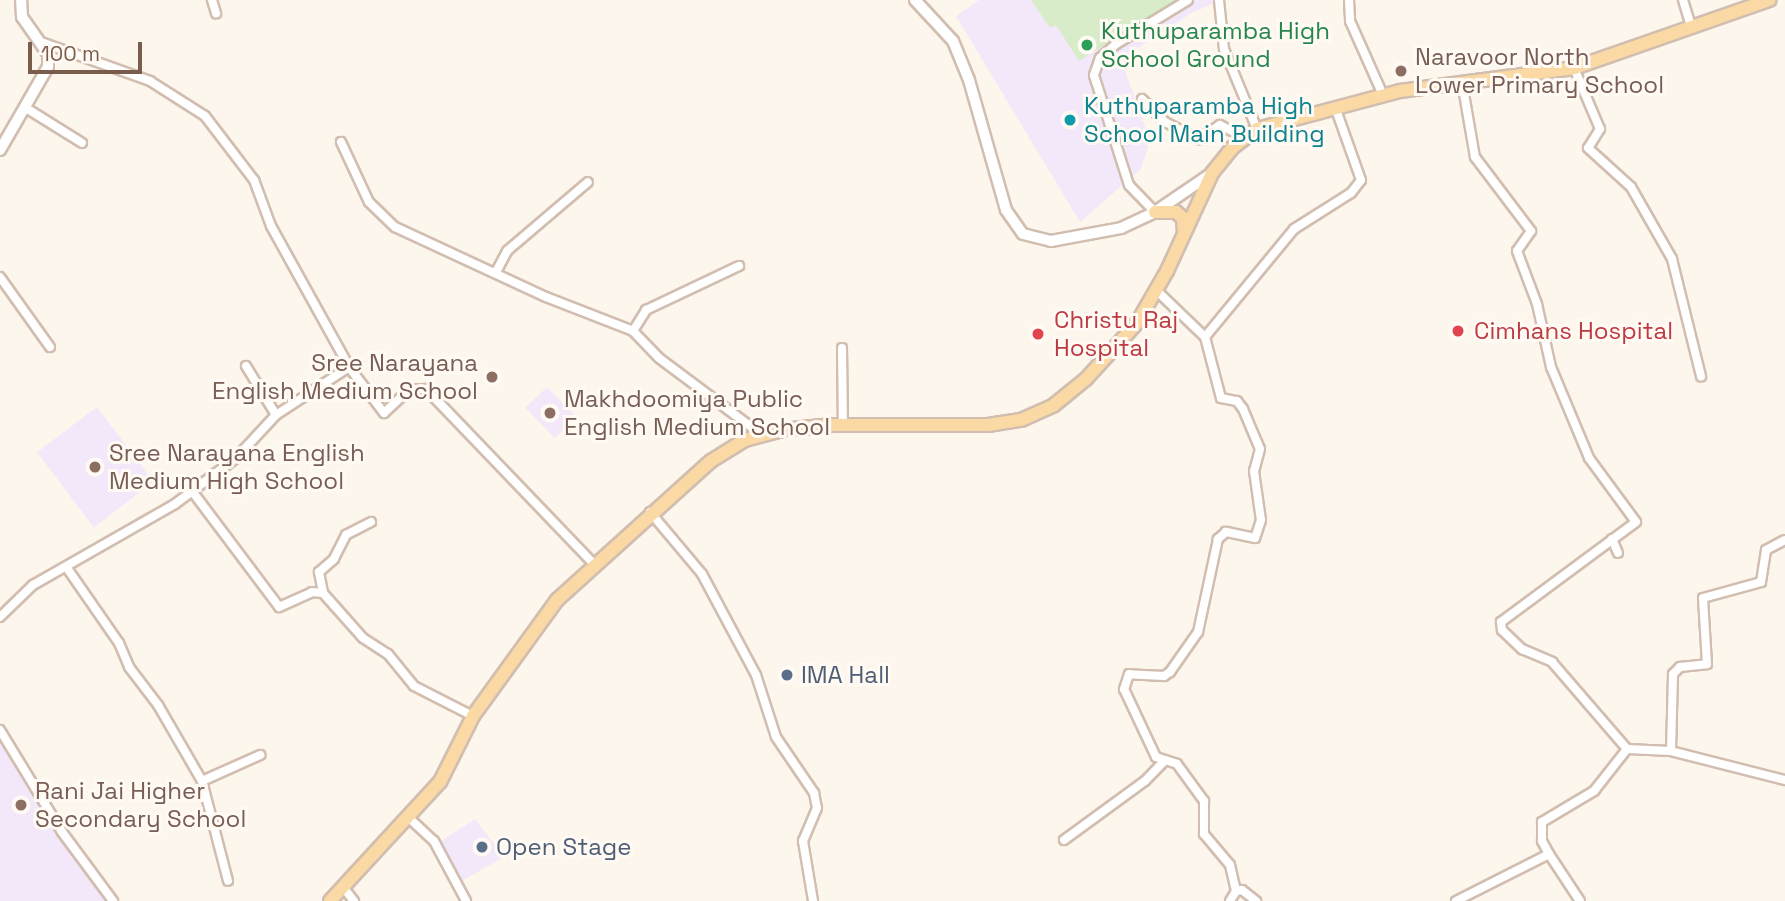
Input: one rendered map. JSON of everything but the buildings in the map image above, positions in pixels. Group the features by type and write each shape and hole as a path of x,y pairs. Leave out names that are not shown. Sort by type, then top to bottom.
{"main road":[{"path":"915,0 953,41 969,80 1006,210 1023,234 1051,241 1121,228 1155,212 1212,173 1257,129 1383,95 1574,68 1769,0"},
{"path":"330,901 440,782 472,716 526,637 594,564 711,461 762,436 843,425 989,425 1032,415 1054,405 1086,379 1137,323 1184,236 1212,173"},
{"path":"1172,201 1185,202 1193,217"},
{"path":"1155,212 1180,214 1184,236"}],"street":[{"path":"0,150 48,67 41,42 22,17 21,0"},
{"path":"212,0 216,13"},
{"path":"1155,212 1129,185 1094,75 1100,58 1116,44 1188,0"},
{"path":"1219,0 1224,49 1257,129"},
{"path":"1349,0 1350,21 1383,95"},
{"path":"1683,0 1692,29"},
{"path":"41,42 150,81 205,116 254,180 271,226 349,367 384,413 410,389 426,389 594,564"},
{"path":"1574,68 1600,129 1588,148 1631,187 1672,260 1701,376"},
{"path":"1462,82 1475,157 1531,231 1517,251 1560,390 1589,458 1636,522 1501,622 1502,630 1522,649 1552,662 1627,749 1671,751 1785,780"},
{"path":"1142,99 1165,122 1199,139 1220,125 1245,138"},
{"path":"1205,337 1294,229 1351,193 1361,180 1335,107"},
{"path":"26,108 82,144"},
{"path":"341,142 369,202 396,227 496,272 546,298 634,331 659,358 762,436"},
{"path":"496,272 507,251 588,183"},
{"path":"634,331 646,310 739,266"},
{"path":"0,277 50,347"},
{"path":"1156,290 1205,337 1221,398 1237,401 1260,449 1254,471 1261,520 1255,538 1226,532 1218,539 1198,632 1170,672 1125,678 1126,696 1156,757 1177,764 1204,801 1204,834 1230,865 1236,891 1230,901"},
{"path":"842,348 843,425"},
{"path":"246,366 276,415"},
{"path":"0,617 33,585 67,568 192,491 236,458 276,415 349,367"},
{"path":"192,491 278,607 312,592 323,593"},
{"path":"650,512 702,574 756,675 776,737 814,793 817,808 803,841 814,901"},
{"path":"371,523 345,535 334,559 319,572 323,593 415,686 472,716"},
{"path":"1612,540 1618,553"},
{"path":"1671,751 1672,674 1680,667 1707,664 1703,598 1761,582 1766,550 1785,540"},
{"path":"67,568 119,643 129,667 158,705 202,780 228,881"},
{"path":"0,730 62,832 113,901"},
{"path":"1580,901 1542,841 1542,822 1594,791 1627,749"},
{"path":"202,780 260,755"},
{"path":"1064,840 1145,781 1165,760"},
{"path":"408,817 434,841 466,901"},
{"path":"1456,901 1549,854"},
{"path":"343,887 354,901"},
{"path":"1236,891 1242,890 1256,901"}],"shaded area":[{"path":"979,0 1220,0 1190,14 1121,59 1150,141 1141,169 1080,222 956,16"},
{"name":"Makhdoomiya Public English Medium School","path":"547,387 576,417 555,438 525,408"},
{"name":"Sree Narayana English Medium High School","path":"97,407 154,482 94,527 37,452"},
{"name":"Rani Jai Higher Secondary School","path":"0,738 9,751 109,901 0,901"},
{"path":"475,819 504,857 460,882 438,843"}],"green space":[{"name":"Kuthuparamba High School Ground","path":"1031,0 1177,0 1079,61 1056,25 1050,28"}],"place":[{"name":"Kuthuparamba High School Ground","path":"1087,45"},
{"name":"Naravoor North Lower Primary School","path":"1401,71"},
{"name":"Kuthuparamba High School Main Building","path":"1070,120"},
{"name":"Cimhans Hospital","path":"1458,331"},
{"name":"Christu Raj Hospital","path":"1038,334"},
{"name":"Sree Narayana English Medium School","path":"492,377"},
{"name":"Makhdoomiya Public English Medium School","path":"550,413"},
{"name":"Sree Narayana English Medium High School","path":"95,467"},
{"name":"IMA Hall","path":"787,675"},
{"name":"Rani Jai Higher Secondary School","path":"21,805"},
{"name":"Open Stage","path":"482,847"}]}
